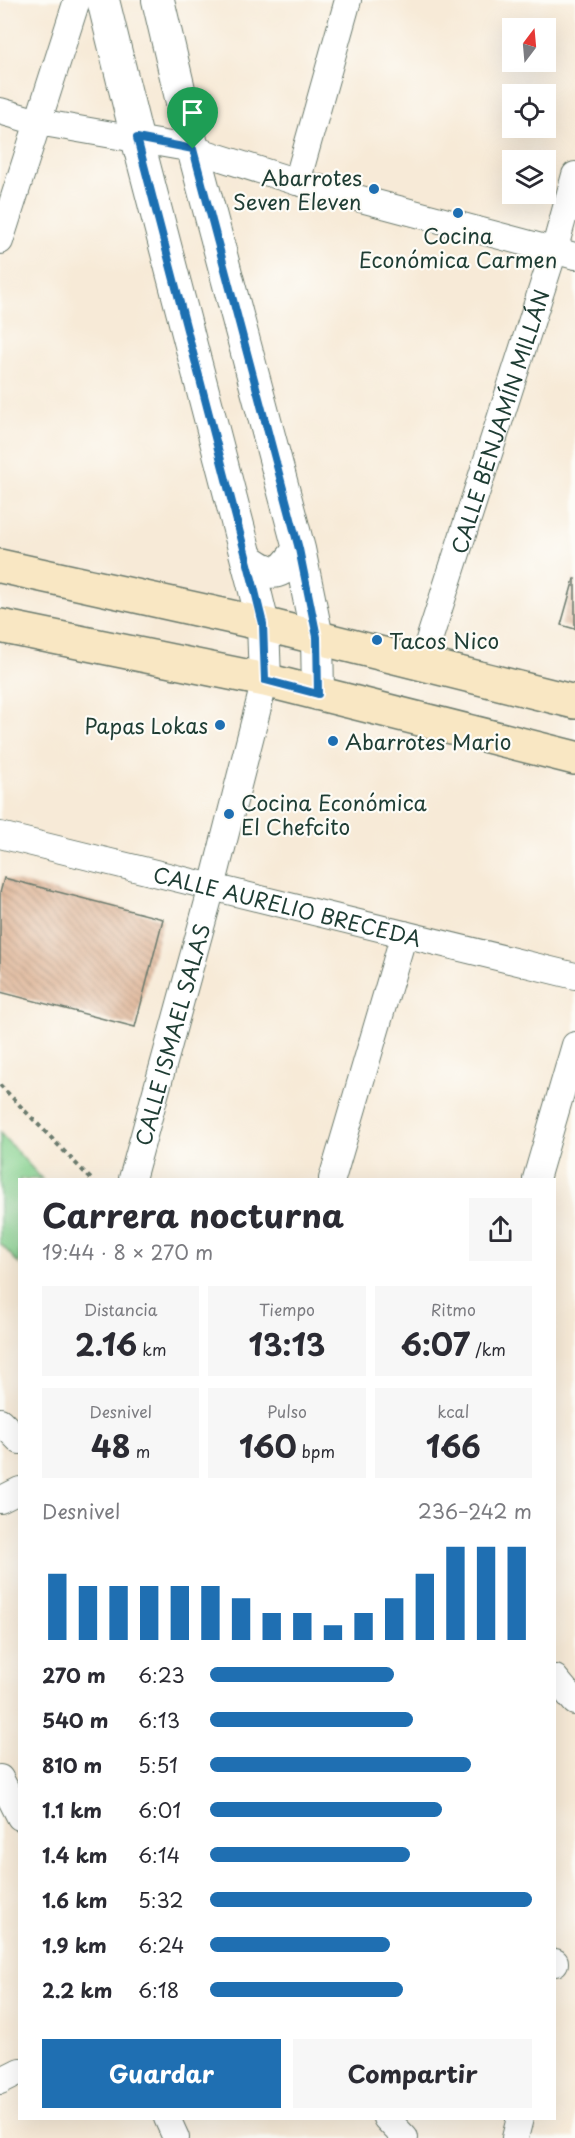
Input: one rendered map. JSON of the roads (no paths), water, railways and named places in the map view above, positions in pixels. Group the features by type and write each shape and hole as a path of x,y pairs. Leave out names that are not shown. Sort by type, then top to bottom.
{"main road":[{"path":"0,566 263,624 575,702"},
{"path":"0,626 265,680 575,758"}],"street":[{"path":"0,241 77,0"},
{"path":"103,0 248,559 263,624 265,680"},
{"path":"158,0 193,149 299,549 317,637 318,694"},
{"path":"297,182 348,0"},
{"path":"0,111 38,122 193,149 297,182 565,253"},
{"name":"CALLE BENJAMÍN MILLÁN","path":"421,665 565,253 575,175"},
{"path":"248,559 264,571 278,571 287,566 299,549"},
{"name":"CALLE ISMAEL SALAS","path":"132,1178 212,887 265,680"},
{"name":"CALLE AURELIO BRECEDA","path":"0,835 575,976"},
{"path":"332,1178 404,934"},
{"path":"536,1178 575,1045"},
{"path":"0,1421 18,1439"},
{"path":"0,1500 18,1491"},
{"path":"556,1679 575,1702"},
{"path":"0,1778 18,1813"},
{"path":"0,2081 18,2072"},
{"path":"167,2120 176,2138"},
{"path":"388,2120 405,2138"},
{"path":"515,2138 520,2120"}],"place":[{"name":"Abarrotes Seven Eleven","path":"374,189"},
{"name":"Cocina Económica Carmen","path":"458,213"},
{"name":"Tacos Nico","path":"377,640"},
{"name":"Papas Lokas","path":"220,725"},
{"name":"Abarrotes Mario","path":"333,741"},
{"name":"Cocina Económica El Chefcito","path":"229,814"}]}
